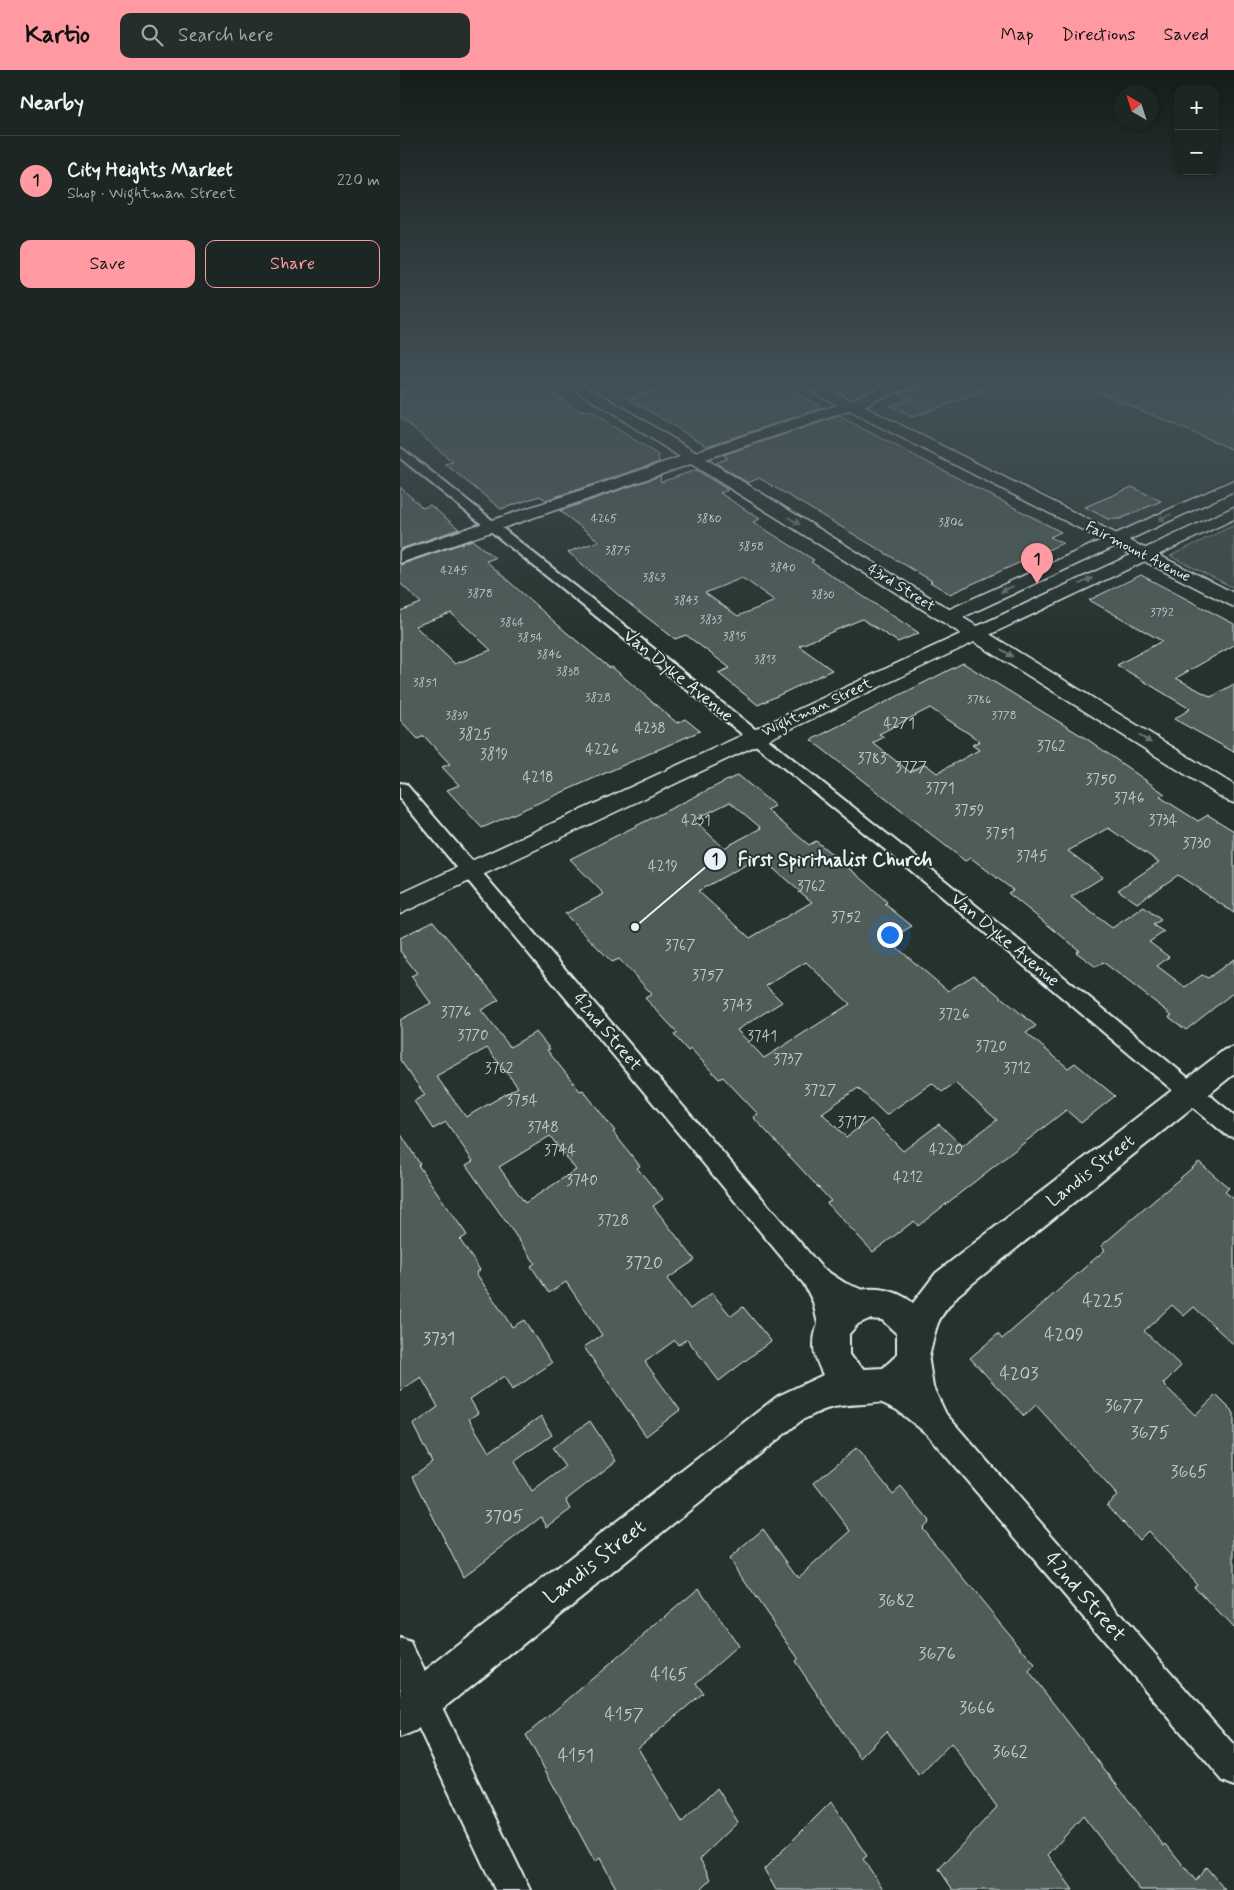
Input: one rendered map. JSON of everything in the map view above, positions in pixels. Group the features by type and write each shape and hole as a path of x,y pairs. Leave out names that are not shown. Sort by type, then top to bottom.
{"main road":[{"path":"400,557 670,466"},
{"name":"43rd Street","path":"707,466 1234,795"},
{"name":"Fairmount Avenue","path":"976,466 1234,601"},
{"path":"948,617 1234,485"},
{"name":"Wightman Street","path":"400,905 1234,512"}],"street":[{"name":"Van Dyke Avenue","path":"417,466 754,738 915,865 1234,1128"},
{"name":"42nd Street","path":"400,788 813,1276 825,1302 831,1339"},
{"name":"Landis Street","path":"915,1349 924,1314 947,1284 1234,1058"},
{"name":"42nd Street","path":"813,1276 837,1292 877,1304"},
{"name":"Landis Street","path":"877,1304 911,1299 947,1284"},
{"path":"877,1304 905,1319 912,1330 915,1349 910,1367 901,1377 889,1384 869,1386 850,1380 840,1370 832,1358 831,1339 837,1321 846,1312 857,1306 877,1304"},
{"name":"Landis Street","path":"790,1408 815,1376 831,1339"},
{"name":"42nd Street","path":"915,1349 920,1389 937,1424"},
{"name":"42nd Street","path":"869,1386 906,1401 937,1424 1234,1770"},
{"name":"Landis Street","path":"411,1707 790,1408 826,1391 869,1386"},
{"path":"400,1654 411,1707 512,1890"}],"shaded area":[{"path":"988,466 1234,466 1234,476 1118,531"},
{"path":"1234,525 1234,588 1170,556"}],"building":[{"path":"447,466 647,466 546,500 540,496 501,509"},
{"path":"721,466 935,466 1061,532 1050,537 1063,543 950,594 930,582 932,581 759,478 748,483"},
{"path":"696,470 728,490 720,493 760,519 753,522 814,560 811,562 919,633 898,642 862,619 799,646 832,670 758,705 718,673 730,668 686,635 675,639 623,599 568,552 599,541 560,511 660,476 661,482","holes":["742,578 775,601 738,616 705,593"]},
{"path":"400,487 423,508 430,505 459,529 400,549"},
{"path":"1132,487 1161,501 1120,519 1108,519 1085,507"},
{"path":"472,540 495,558 486,561 566,632 610,668 612,667 677,723 685,719 700,731 482,828 447,790 459,785 442,767 450,764 424,736 418,739 400,720 400,611 421,603 400,583 400,565","holes":["451,613 491,650 455,664 415,626"]},
{"path":"1141,575 1234,624 1234,645 1176,678 1211,697 1234,684 1234,752 1174,719 1190,709 1117,665 1162,641 1089,600"},
{"path":"963,663 1087,739 1165,794 1160,797 1198,821 1208,815 1234,831 1234,913 1178,875 1137,903 1118,890 1159,862 1108,828 1068,851 1103,877 1071,897 1112,928 1144,907 1161,920 1153,925 1164,932 1149,942 1169,957 1157,966 1185,987 1202,975 1208,978 1234,959 1234,992 1186,1030 1169,1017 1172,1015 1103,962 1096,967 1076,952 1079,950 1008,893 1013,890 971,858 965,861 811,740","holes":["930,708 980,741 972,745 979,750 937,773 925,764 910,772 873,743 884,737 879,734"]},
{"path":"738,775 775,806 767,810 809,845 816,841 868,884 887,902 885,904 912,926 888,940 948,991 974,975 1036,1026 1026,1033 1068,1068 1075,1063 1115,1096 1081,1123 1066,1110 918,1226 914,1221 873,1252 827,1203 831,1201 753,1117 758,1114 723,1077 719,1079 691,1049 688,1051 674,1035 678,1033 645,998 652,994 619,959 612,962 565,914 604,894 570,859","holes":["730,802 761,828 724,848 694,820","760,857 812,902 750,938 698,891","806,962 850,1004 764,1058 737,1030 782,1002 766,986","932,1083 942,1092 955,1083 997,1120 962,1146 939,1124 903,1151 871,1119 846,1137 822,1113 858,1088 886,1115"]},
{"path":"433,921 499,1000 481,1010 510,1047 536,1032 550,1049 547,1050 580,1091 583,1090 640,1166 637,1168 663,1199 653,1206 695,1260 667,1279 690,1309 712,1293 731,1316 743,1307 771,1341 719,1381 687,1339 678,1345 675,1340 645,1362 680,1410 646,1436 584,1347 602,1335 566,1282 549,1293 531,1266 535,1263 466,1165 473,1161 446,1122 433,1129 414,1101 425,1095 400,1060 400,1020 431,1003 411,976 417,973 400,951 400,938","holes":["487,1048 518,1087 466,1117 436,1076","550,1136 576,1170 525,1203 499,1167"]},
{"path":"400,1133 420,1164 418,1165 467,1235 460,1240 480,1270 476,1273 512,1327 524,1320 552,1363 512,1390 504,1376 470,1399 478,1413 469,1419 489,1452 541,1416 552,1435 514,1462 532,1492 565,1467 552,1448 590,1421 616,1461 566,1500 571,1509 547,1527 541,1517 463,1577 413,1476 432,1462 413,1425 438,1407 421,1377 400,1391"},
{"path":"1199,1162 1229,1188 1225,1192 1234,1199 1234,1345 1194,1307 1184,1316 1172,1305 1144,1331 1181,1366 1163,1384 1195,1415 1216,1395 1234,1413 1234,1629 1194,1586 1197,1584 1148,1531 1139,1540 1107,1504 1117,1495 1036,1405 1024,1416 970,1358 998,1334 1002,1339 1105,1250 1101,1246"},
{"path":"856,1448 893,1494 901,1487 929,1521 922,1528 1035,1665 1029,1672 1164,1846 1166,1844 1196,1881 1206,1867 1225,1890 1140,1890 1083,1816 1048,1855 1073,1890 953,1890 939,1869 997,1807 951,1743 919,1776 887,1731 860,1758 795,1661 798,1658 729,1559 763,1529 798,1578 851,1531 814,1483"},
{"path":"699,1588 738,1646 696,1683 703,1693 638,1748 682,1822 717,1788 738,1822 700,1859 711,1879 700,1890 617,1890 600,1858 595,1862 526,1735"},
{"path":"831,1802 867,1856 863,1859 884,1890 776,1890 764,1869"}],"place":[{"name":"City Heights Market","path":"1037,584"},
{"name":"First Spiritualist Church","path":"635,927"}]}
